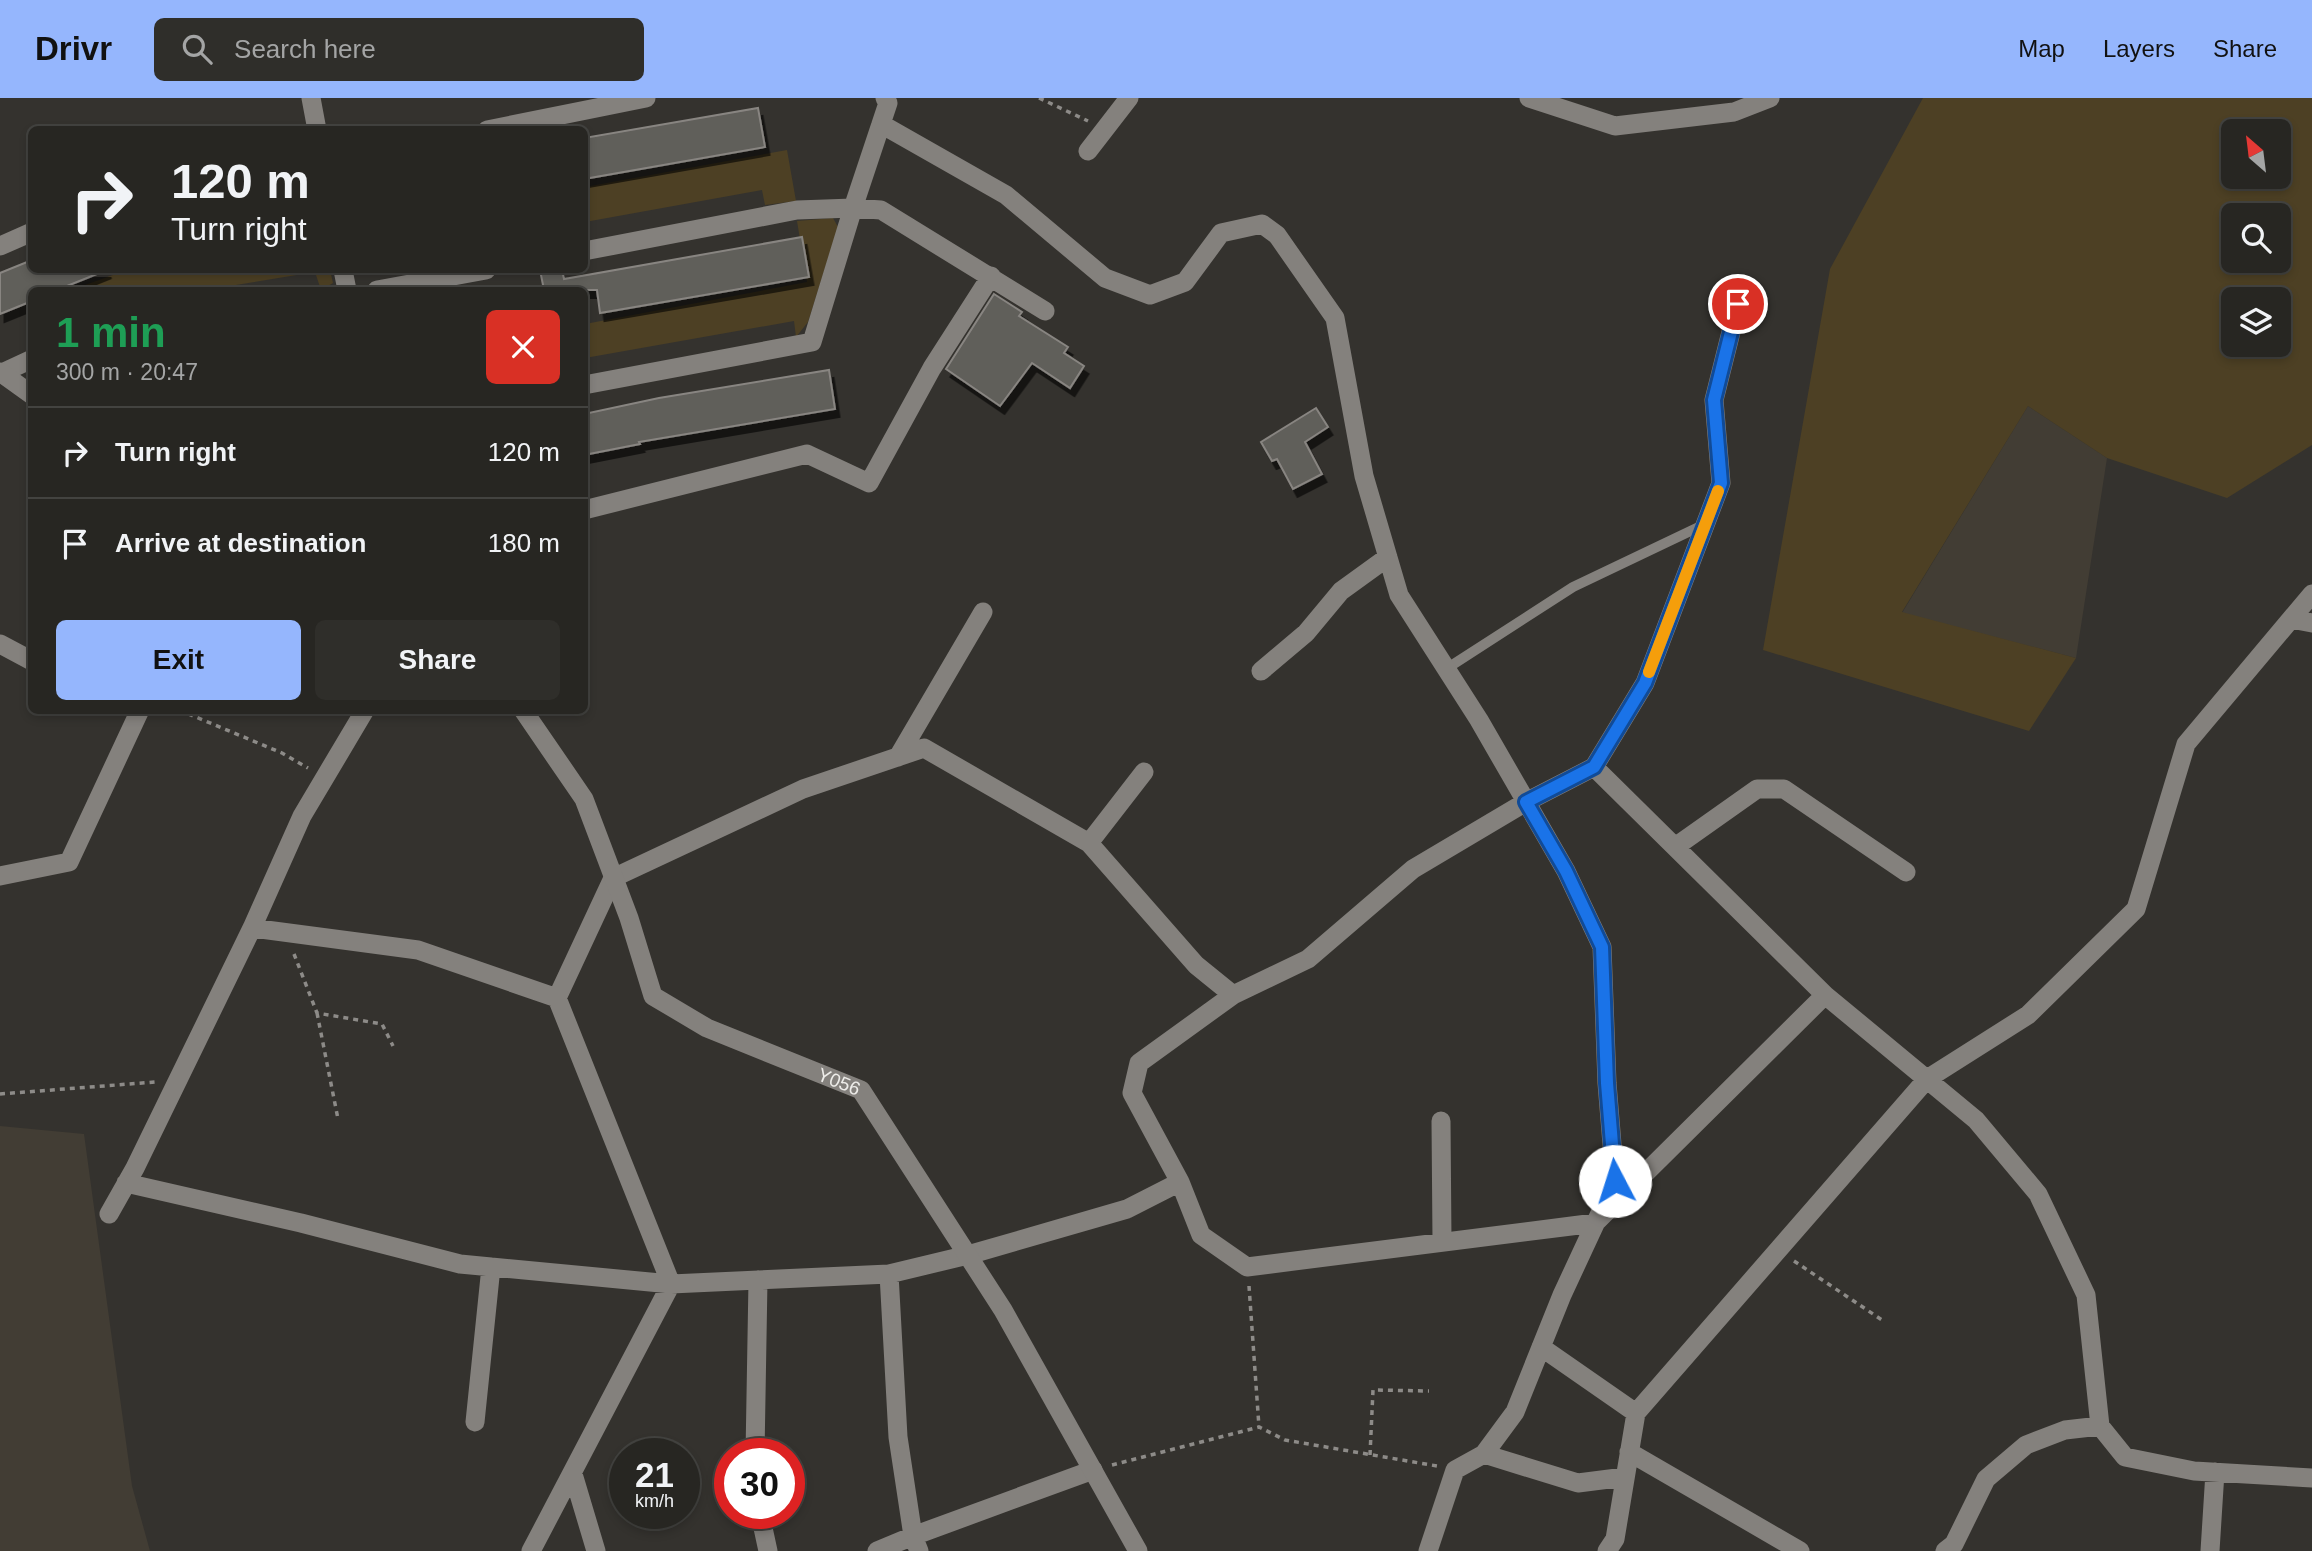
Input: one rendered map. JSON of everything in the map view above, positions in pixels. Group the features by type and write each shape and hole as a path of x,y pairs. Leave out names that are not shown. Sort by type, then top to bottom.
{"street":[{"path":"311,98 316,126"},
{"path":"507,126 646,98"},
{"path":"588,384 812,342 888,103 885,98"},
{"path":"1088,151 1129,98"},
{"path":"1530,98 1615,126 1734,112 1770,98"},
{"path":"881,124 1006,195 1105,278 1150,295 1185,282 1221,233 1262,224 1277,235 1335,318 1364,476 1399,594 1479,720 1566,871 1602,947 1607,1083 1615,1181 1562,1295 1515,1412 1484,1454 1455,1469 1429,1551"},
{"path":"588,250 797,209 881,210 1045,311"},
{"path":"0,246 28,234"},
{"path":"393,287 470,273"},
{"path":"588,509 807,454 869,483 932,369 992,276"},
{"path":"1738,304 1714,400 1721,483 1645,683 1594,767 1526,802 1413,869 1308,960 1233,995 1139,1063 1132,1093 1180,1182 1201,1235 1247,1267 1595,1223 1825,995"},
{"path":"17,369 28,388"},
{"path":"1261,671 1306,633 1342,591 1388,557"},
{"path":"1607,1551 1615,1539 1636,1413 1927,1079 2028,1015 2136,909 2186,744 2312,594"},
{"path":"898,757 983,612"},
{"path":"2291,619 2312,623"},
{"path":"0,644 28,659"},
{"path":"0,876 69,862 133,714"},
{"path":"109,1214 252,928 302,816 363,714"},
{"name":"Y056","path":"526,714 584,799 629,918 653,996 707,1028 862,1090 1003,1310 1138,1551"},
{"path":"531,1551 671,1284 557,998 614,878 803,789 924,748 1089,843 1196,965 1233,995"},
{"path":"1594,767 1825,995 1976,1120 2038,1194 2086,1295 2100,1426 2125,1457 2194,1471 2312,1478"},
{"path":"1089,843 1144,772"},
{"path":"1675,847 1757,789 1784,789 1906,872"},
{"path":"252,928 418,950 557,998"},
{"path":"1441,1121 1442,1241"},
{"path":"126,1183 301,1223 460,1264 671,1284 890,1274 968,1255 1127,1209 1180,1182"},
{"path":"475,1422 491,1267"},
{"path":"890,1274 898,1437 916,1543"},
{"path":"755,1438 758,1280"},
{"path":"1541,1347 1636,1413"},
{"path":"1945,1551 1954,1544 1986,1479 2026,1445 2065,1430 2100,1426"},
{"path":"1629,1452 1800,1551"},
{"path":"1484,1454 1578,1483 1625,1477"},
{"path":"877,1551 916,1543 1093,1470"},
{"path":"2210,1551 2215,1472"},
{"path":"573,1474 596,1551"},
{"path":"763,1529 768,1551"}],"lane":[{"path":"1446,669 1573,587 1706,524"}],"path":[{"path":"1040,98 1105,128"},
{"path":"189,714 282,753 325,777"},
{"path":"286,932 317,1013 338,1119"},
{"path":"317,1013 382,1024 393,1046"},
{"path":"0,1094 178,1080"},
{"path":"1778,1250 1885,1322"},
{"path":"1247,1267 1259,1427"},
{"path":"1370,1455 1373,1390 1429,1391"},
{"path":"1093,1470 1259,1427 1285,1440 1455,1469"}],"shaded area":[{"path":"1923,98 2312,98 2312,445 2227,498 2107,458 2028,406 1902,612 2076,658 2029,731 1763,650 1830,269"},
{"path":"787,150 796,201 765,205 762,190 588,221 588,186"},
{"path":"833,218 838,227 808,322 796,337 794,321 588,357 588,323 807,282 797,221"},
{"path":"119,273 309,273 223,287 79,287"},
{"path":"315,273 331,273 333,283 320,287"},
{"path":"2028,406 2107,458 2076,658 1902,613"},
{"path":"0,1126 84,1134 132,1486 150,1551 0,1551"}],"building":[{"path":"758,108 765,147 588,178 588,137"},
{"path":"802,237 809,277 600,313 597,290 588,290 588,287 543,287 541,273 563,273 564,279"},
{"path":"28,262 28,273 100,273 64,287 28,287 28,303 0,314 0,273"},
{"path":"994,294 1022,312 1019,316 1068,347 1064,353 1084,366 1070,388 1032,363 1000,406 946,369"},
{"path":"829,370 835,409 639,442 640,444 588,454 588,413 659,398"},
{"path":"1316,408 1328,427 1305,442 1322,474 1293,489 1277,459 1272,461 1261,442"}],"slow traffic":[{"path":"1649,672 1718,491"}],"route":[{"path":"1615,1181 1607,1083 1602,947 1566,871 1526,802 1594,767 1645,683 1721,483 1714,400 1738,304"}]}
